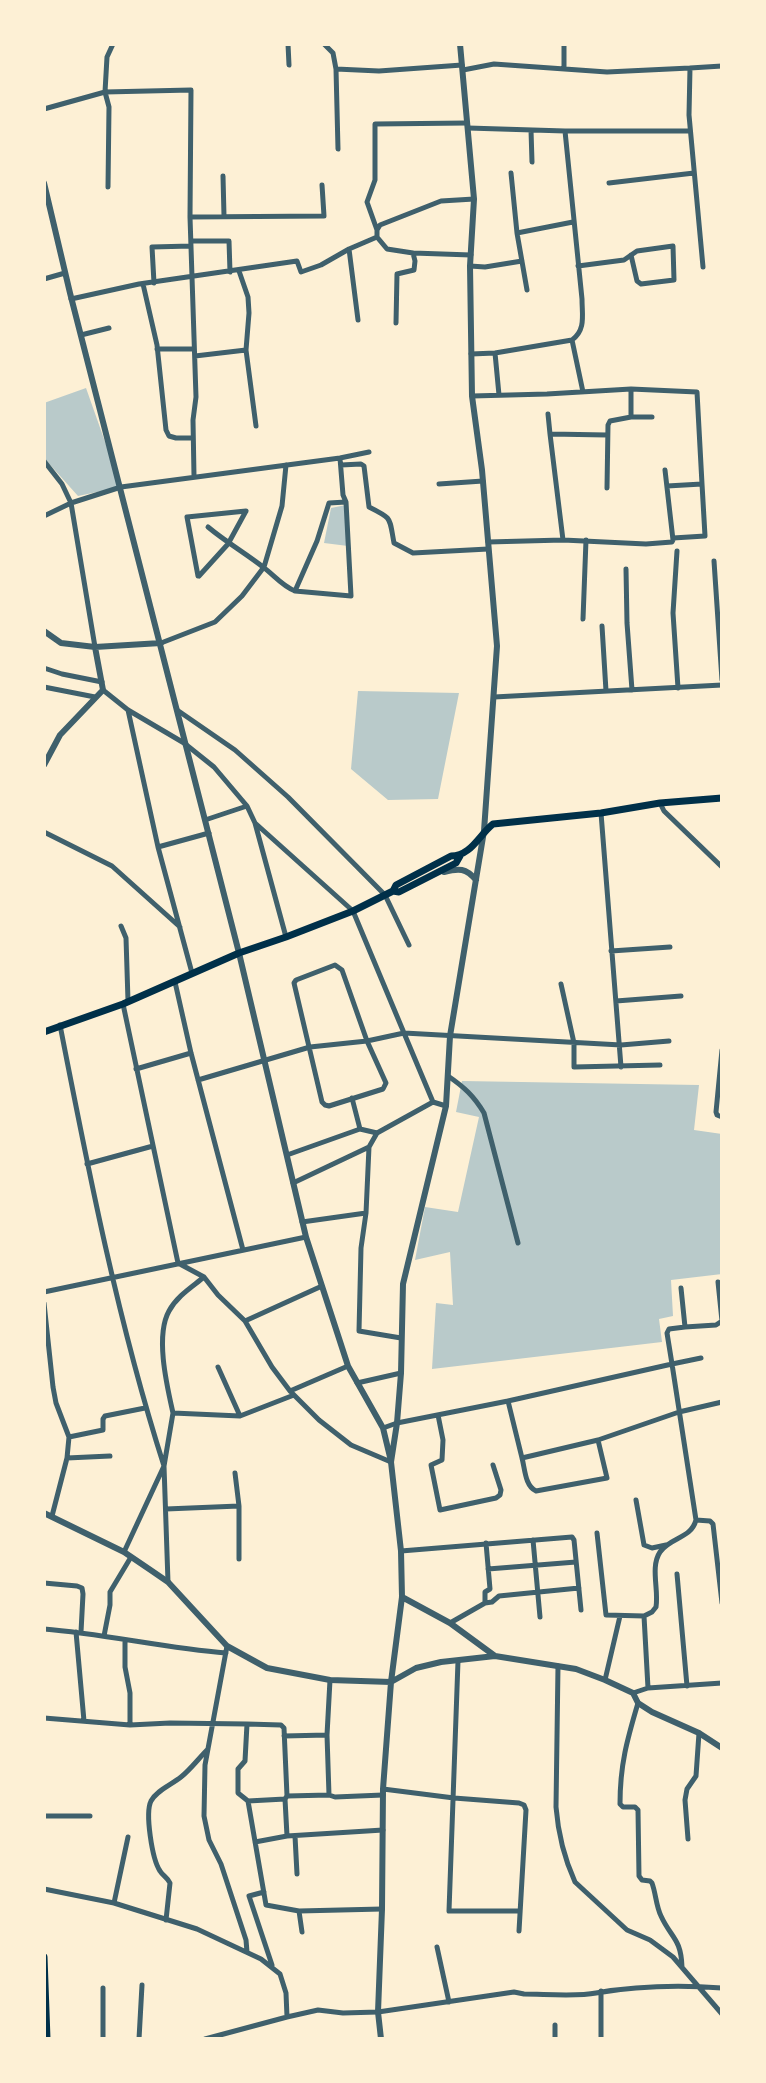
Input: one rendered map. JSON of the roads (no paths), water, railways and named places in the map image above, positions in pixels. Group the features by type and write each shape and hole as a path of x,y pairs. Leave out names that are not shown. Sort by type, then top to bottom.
{"main road":[{"path":"44,1032 175,982 239,953 353,911 389,893 399,892 456,863 484,831 494,824 722,798"},
{"path":"389,893 396,885 451,856 460,856"},
{"path":"44,1957 47,2039"}],"street":[{"path":"108,187 107,57 113,44"},
{"path":"288,44 289,65"},
{"path":"324,44 333,52 336,69 338,149"},
{"path":"391,1462 401,1373 403,1284 446,1106 450,1035 484,831 497,646 483,481 472,396 470,266 474,199 460,44"},
{"path":"564,44 564,69"},
{"path":"336,69 379,71 463,68 494,64 607,72 722,66"},
{"path":"690,68 690,131 703,267"},
{"path":"44,109 106,92 191,90 190,217 196,397 194,476"},
{"path":"471,255 413,253 387,249 377,237 367,202 375,180 375,124 467,125 565,131 690,131"},
{"path":"531,130 532,162"},
{"path":"471,355 572,340 580,334 582,299 565,131"},
{"path":"511,173 517,233 527,290"},
{"path":"610,183 694,173"},
{"path":"223,176 224,216"},
{"path":"44,183 71,299 239,953 306,1237 348,1366 383,1428 391,1462 401,1551 402,1597 391,1682 383,1792 378,2012 381,2039"},
{"path":"190,217 324,216 322,185"},
{"path":"377,230 380,225 441,201 474,199"},
{"path":"517,233 573,222"},
{"path":"71,299 142,284 297,261 302,272 377,237"},
{"path":"154,282 152,247 229,241 230,272"},
{"path":"578,266 624,260 631,255 643,250 673,246 674,279 641,284 631,255"},
{"path":"349,249 358,320"},
{"path":"396,323 397,274 415,270 413,253"},
{"path":"470,266 485,267 522,261"},
{"path":"239,271 249,305 246,350 256,426"},
{"path":"44,279 65,273"},
{"path":"142,284 157,349 166,430 169,436 193,438"},
{"path":"81,335 108,328"},
{"path":"572,340 583,392"},
{"path":"157,349 194,349"},
{"path":"195,356 246,350"},
{"path":"495,353 499,395"},
{"path":"472,396 631,389 697,393 705,536 673,538"},
{"path":"631,389 631,417"},
{"path":"548,414 563,540"},
{"path":"607,488 607,435 610,421 652,417"},
{"path":"550,434 607,435"},
{"path":"44,516 71,503 121,487 369,452"},
{"path":"208,527 295,592 351,596 346,502 340,458"},
{"path":"44,461 62,484 71,503 102,686 95,698 61,734 44,765"},
{"path":"44,631 61,643 95,647 161,643 215,622 242,596 264,567 282,506 286,465"},
{"path":"341,466 364,466 369,507 382,512 389,519 394,543 413,553 563,540 646,544 672,542 664,470"},
{"path":"439,484 483,481"},
{"path":"667,486 702,484"},
{"path":"295,592 317,541 329,503 346,502"},
{"path":"246,511 228,544 198,576 187,517 246,511"},
{"path":"583,620 586,540"},
{"path":"677,551 673,613 678,688"},
{"path":"714,561 722,680"},
{"path":"626,569 626,623 632,690"},
{"path":"602,626 606,691"},
{"path":"44,668 102,686 128,710 184,743 214,767 247,806 255,823 286,937"},
{"path":"494,696 722,685"},
{"path":"44,687 95,698"},
{"path":"128,710 159,847 192,973"},
{"path":"177,710 256,767 389,893 409,945"},
{"path":"660,803 664,811 722,867"},
{"path":"205,820 247,806"},
{"path":"601,813 621,1067"},
{"path":"255,823 353,911 433,1102"},
{"path":"44,832 112,866 180,927"},
{"path":"159,847 209,834"},
{"path":"434,874 464,870 476,880"},
{"path":"121,926 127,939 125,1002 136,1069 178,1264"},
{"path":"611,951 670,947"},
{"path":"335,965 342,970 367,1041 386,1086 325,1105 322,1102 294,983 296,980 335,965"},
{"path":"175,982 243,1250"},
{"path":"561,984 574,1043 573,1067 660,1065"},
{"path":"616,1001 681,996"},
{"path":"60,1025 112,1277 145,1408 164,1466 124,1552"},
{"path":"198,1080 310,1047 367,1041 404,1033 621,1045 669,1041"},
{"path":"722,1050 716,1112 722,1117"},
{"path":"136,1069 191,1053"},
{"path":"448,1076 466,1087 484,1113 518,1243"},
{"path":"352,1098 360,1129"},
{"path":"401,1338 359,1331 361,1248 366,1213 369,1147 377,1133 433,1102 446,1106"},
{"path":"286,1155 360,1129 377,1133"},
{"path":"87,1164 153,1146"},
{"path":"293,1183 369,1147"},
{"path":"302,1222 366,1213"},
{"path":"44,1292 306,1237"},
{"path":"178,1264 204,1277 245,1321 272,1367 292,1393 319,1420 351,1445 391,1462"},
{"path":"168,1582 164,1466 173,1413 166,1381 163,1330 168,1313 177,1299 204,1277"},
{"path":"636,1500 644,1545 652,1548 666,1545 691,1530 696,1520 667,1333 669,1329 720,1324 722,1317 718,1282"},
{"path":"245,1321 322,1286"},
{"path":"681,1288 685,1327"},
{"path":"44,1303 53,1387 69,1437 67,1458 52,1516"},
{"path":"383,1428 701,1358"},
{"path":"173,1413 240,1416 348,1366"},
{"path":"218,1367 240,1416"},
{"path":"357,1383 401,1373"},
{"path":"508,1401 531,1489 536,1491 607,1478 598,1440"},
{"path":"522,1458 598,1440 679,1412 722,1402"},
{"path":"69,1437 103,1430 105,1416 145,1408"},
{"path":"438,1415 443,1440 442,1460 431,1465 440,1510 496,1498 501,1490 493,1465"},
{"path":"67,1458 110,1456"},
{"path":"235,1473 239,1506 239,1559"},
{"path":"166,1509 239,1506"},
{"path":"44,1513 124,1552 168,1582 227,1650"},
{"path":"696,1520 710,1521 713,1524 721,1575 722,1603"},
{"path":"597,1533 606,1615 644,1616 652,1612 656,1607 657,1559 666,1545"},
{"path":"401,1551 572,1537 581,1610"},
{"path":"533,1540 540,1617"},
{"path":"485,1603 485,1592 490,1589 486,1543"},
{"path":"104,1636 109,1615 110,1592 131,1557"},
{"path":"488,1569 576,1562"},
{"path":"677,1574 687,1686"},
{"path":"44,1583 82,1588 78,1632 84,1721"},
{"path":"450,1623 499,1597 579,1588"},
{"path":"402,1597 450,1623 495,1656"},
{"path":"605,1680 620,1616"},
{"path":"644,1616 648,1688"},
{"path":"44,1629 185,1650 227,1650 267,1668 330,1680 391,1682 416,1668 440,1662 495,1656 576,1669 633,1693 638,1703 652,1712 699,1733 722,1748"},
{"path":"125,1640 130,1725"},
{"path":"227,1650 208,1749 204,1816 209,1840 221,1864 246,1940 247,1952"},
{"path":"458,1661 449,1911 519,1911"},
{"path":"558,1666 556,1807 575,1882 627,1930 650,1940 673,1957 722,2014"},
{"path":"330,1680 327,1735 330,1795"},
{"path":"633,1693 648,1688 722,1683"},
{"path":"638,1703 623,1755 620,1804 638,1810 639,1876 652,1884 661,1917 680,1947 682,1968"},
{"path":"44,1718 130,1725 281,1725 284,1728 287,1836"},
{"path":"247,1724 245,1761 238,1769 237,1790 239,1796 248,1801 383,1792 519,1802 524,1805 526,1810 519,1931"},
{"path":"688,1839 685,1800 687,1789 696,1776 699,1733"},
{"path":"284,1735 327,1735"},
{"path":"166,1920 170,1883 159,1869 151,1839 149,1807 157,1793 184,1775 208,1749"},
{"path":"248,1801 266,1905 299,1911 382,1909"},
{"path":"44,1816 90,1816"},
{"path":"255,1842 287,1836 383,1830"},
{"path":"295,1836 297,1874"},
{"path":"114,1903 128,1837"},
{"path":"44,1889 114,1903 197,1929 261,1959 280,1974 286,1993 287,2017"},
{"path":"264,1892 249,1896 273,1968"},
{"path":"299,1911 302,1932"},
{"path":"437,1947 449,2002"},
{"path":"139,2039 142,1985"},
{"path":"205,2039 318,2010 343,2013 378,2012 514,1992 596,1993 698,1986 722,1988"},
{"path":"103,1988 103,2039"},
{"path":"601,1991 601,2039"},
{"path":"555,2025 555,2039"}]}
